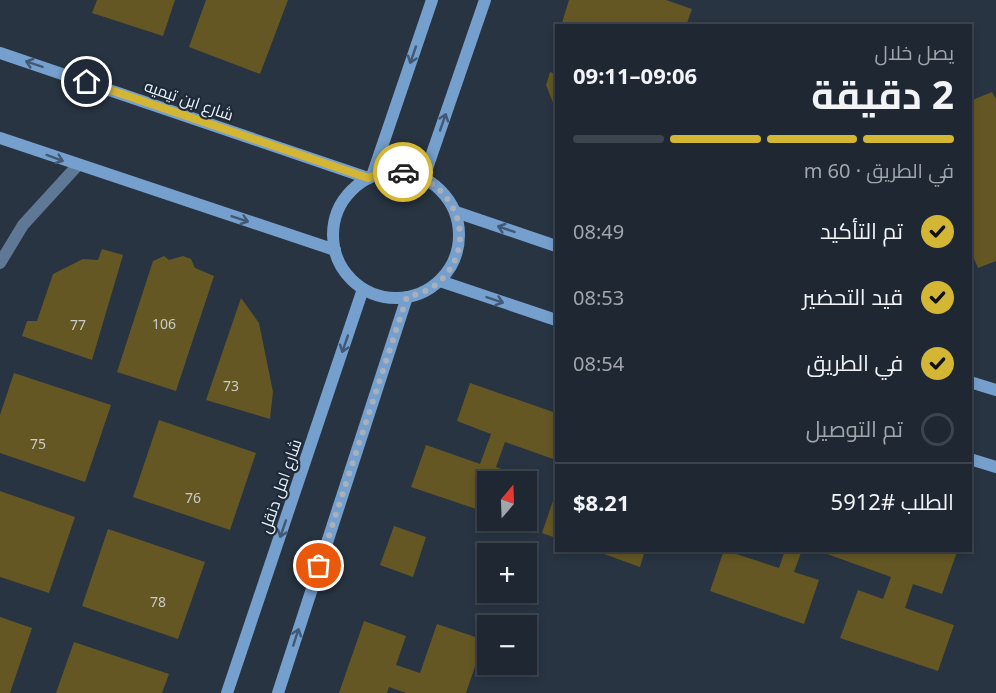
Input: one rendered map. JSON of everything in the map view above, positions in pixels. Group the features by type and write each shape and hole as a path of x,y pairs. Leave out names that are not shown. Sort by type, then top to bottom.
{"street":[{"path":"370,177 432,0"},
{"path":"424,177 485,0"},
{"name":"شارع ابن تيميه","path":"0,53 370,177"},
{"path":"0,138 77,166 334,250"},
{"path":"0,263 23,225 77,166"},
{"path":"398,171 424,177 437,186 456,212 460,227 456,257 440,281 424,292 407,297 382,296 363,289 344,270 334,250 333,233 342,201 370,177 398,171"},
{"path":"456,212 555,246"},
{"path":"440,281 555,321"},
{"name":"شارع امل دنقل","path":"227,693 363,289"},
{"path":"278,693 407,297"},
{"path":"972,383 996,390"},
{"path":"972,460 996,467"}],"building":[{"path":"97,0 175,0 163,36 92,13"},
{"path":"206,0 288,0 260,74 189,47"},
{"path":"569,0 666,0 692,9 687,24 562,24"},
{"path":"550,72 555,74 555,108 546,85"},
{"path":"992,92 996,99 996,261 978,268 972,254 972,100"},
{"path":"102,249 123,255 92,360 22,336 27,321 37,321 53,274 83,259 98,260"},
{"path":"164,256 169,260 183,256 191,259 195,268 214,276 176,391 117,372 153,261"},
{"path":"241,298 259,323 273,392 270,419 206,400"},
{"path":"14,373 111,405 85,482 0,453 0,415"},
{"path":"470,383 555,413 555,460 505,442 496,467 507,471 477,471 477,509 411,487 426,445 480,464 491,434 457,421"},
{"path":"159,420 256,453 230,530 133,497"},
{"path":"0,491 75,517 49,593 0,577"},
{"path":"555,495 555,538 542,533"},
{"path":"394,526 426,537 413,577 380,565"},
{"path":"108,529 205,562 178,639 82,606"},
{"path":"599,552 644,552 640,567"},
{"path":"723,552 730,552 779,568 784,552 801,552 794,572 819,580 804,624 710,591"},
{"path":"822,552 957,552 942,594 913,584 905,608 954,625 938,671 840,638 858,590 883,599 891,577"},
{"path":"0,617 32,628 10,693 0,693"},
{"path":"364,621 406,636 396,665 420,673 437,624 477,638 477,661 466,693 406,693 389,687 387,693 339,693"},
{"path":"74,642 169,674 162,693 56,693"}],"way so far":[{"path":"319,566 407,297 424,292 440,281 456,257 460,242 460,227 456,212 448,198 424,177 403,172"}],"route":[{"path":"87,82 368,178 384,172 403,172"}]}
